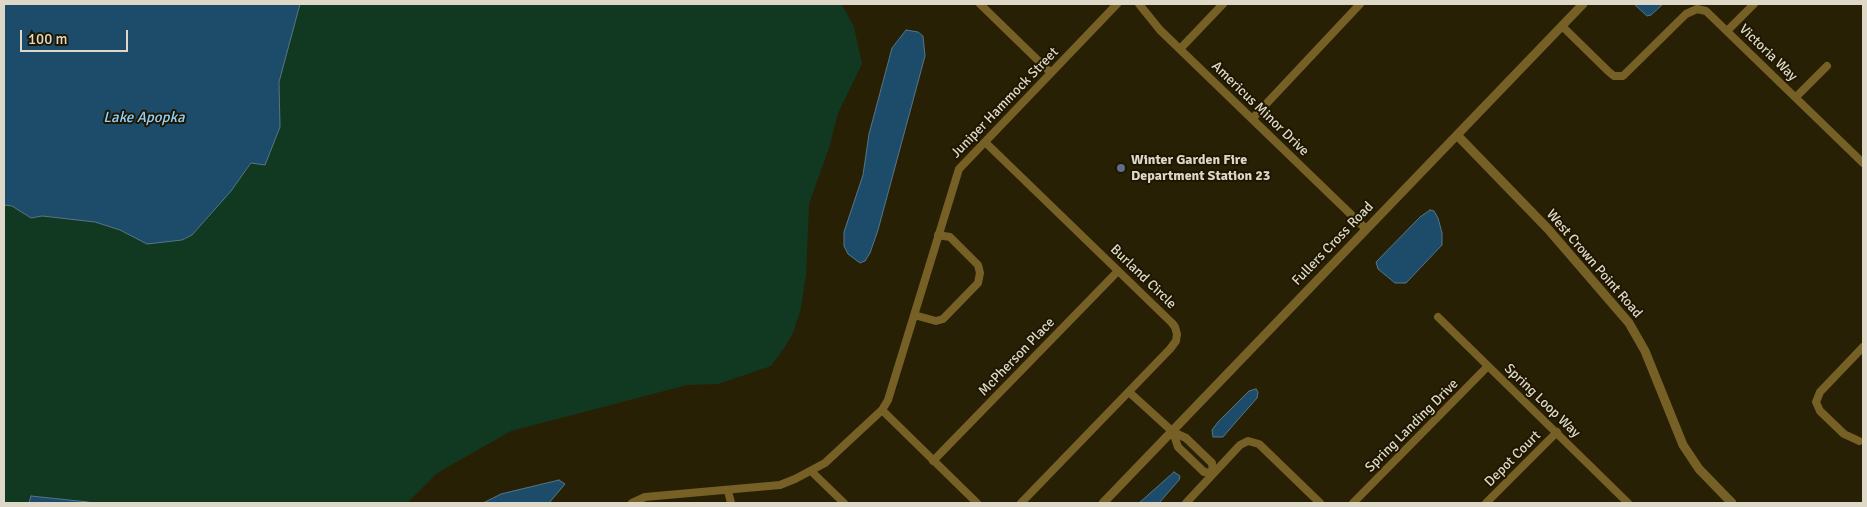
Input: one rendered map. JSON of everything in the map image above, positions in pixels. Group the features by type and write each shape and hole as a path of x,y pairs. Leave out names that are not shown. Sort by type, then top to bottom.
{"street":[{"path":"980,4 1051,73"},
{"name":"Juniper Hammock Street","path":"632,503 645,497 728,491 780,484 812,471 825,463 882,410 888,400 959,169 1117,4"},
{"name":"Americus Minor Drive","path":"1140,4 1160,30 1366,230"},
{"path":"1180,49 1223,4"},
{"path":"1252,118 1360,4"},
{"name":"Fullers Cross Road","path":"1103,503 1583,4"},
{"path":"1727,31 1754,4"},
{"name":"Victoria Way","path":"1562,26 1609,72 1614,76 1623,76 1686,14 1697,8 1706,11 1863,162"},
{"path":"1796,97 1827,66"},
{"name":"West Crown Point Road","path":"1457,136 1548,229 1629,322 1645,352 1683,445 1699,469 1732,503"},
{"name":"Burland Circle","path":"985,142 1176,327 1176,341 1170,350 1021,503"},
{"path":"914,314 936,321 944,319 978,283 980,273 978,265 950,237 938,235"},
{"name":"McPherson Place","path":"933,461 1118,271"},
{"name":"Spring Loop Way","path":"1438,317 1557,432 1625,502"},
{"path":"1859,442 1844,434 1820,410 1816,402 1820,392 1863,347"},
{"name":"Spring Landing Drive","path":"1353,503 1488,366"},
{"path":"1129,392 1173,432 1186,438 1212,463 1213,472"},
{"path":"882,410 977,503"},
{"path":"1173,432 1178,446 1204,472 1213,472"},
{"name":"Depot Court","path":"1486,503 1557,432"},
{"path":"1186,503 1213,472 1240,445 1248,441 1258,444 1320,503"},
{"path":"812,471 844,503"},
{"path":"728,491 731,503"}],"green space":[{"path":"300,4 842,4 854,27 862,64 838,113 829,148 809,204 806,274 801,308 793,333 771,366 718,384 687,385 511,431 437,473 407,503 91,503 32,496 29,503 4,503 4,205 12,206 31,218 41,216 95,222 120,230 147,243 182,240 192,235 231,191 280,127 279,82"}],"water":[{"name":"Lake Apopka","path":"4,4 300,4 279,82 280,127 265,165 251,163 231,191 192,235 182,240 147,244 120,230 95,222 42,216 31,218 12,206 4,205"},
{"path":"1634,4 1663,4 1651,15 1647,16"},
{"path":"906,30 918,32 923,36 925,56 878,230 870,253 865,261 860,263 848,254 844,246 844,232 863,175 869,134 892,48"},
{"path":"1430,210 1434,211 1438,218 1442,233 1442,245 1406,283 1395,283 1378,269 1376,262 1420,217"},
{"path":"1256,389 1258,392 1257,398 1223,437 1213,437 1212,430 1218,422 1249,391"},
{"path":"1174,472 1180,476 1179,480 1159,503 1139,503"},
{"path":"559,480 565,484 549,503 483,503 501,494"},
{"path":"31,496 88,502 91,503 29,503"}],"place":[{"name":"Winter Garden Fire Department Station 23","path":"1121,168"}]}
